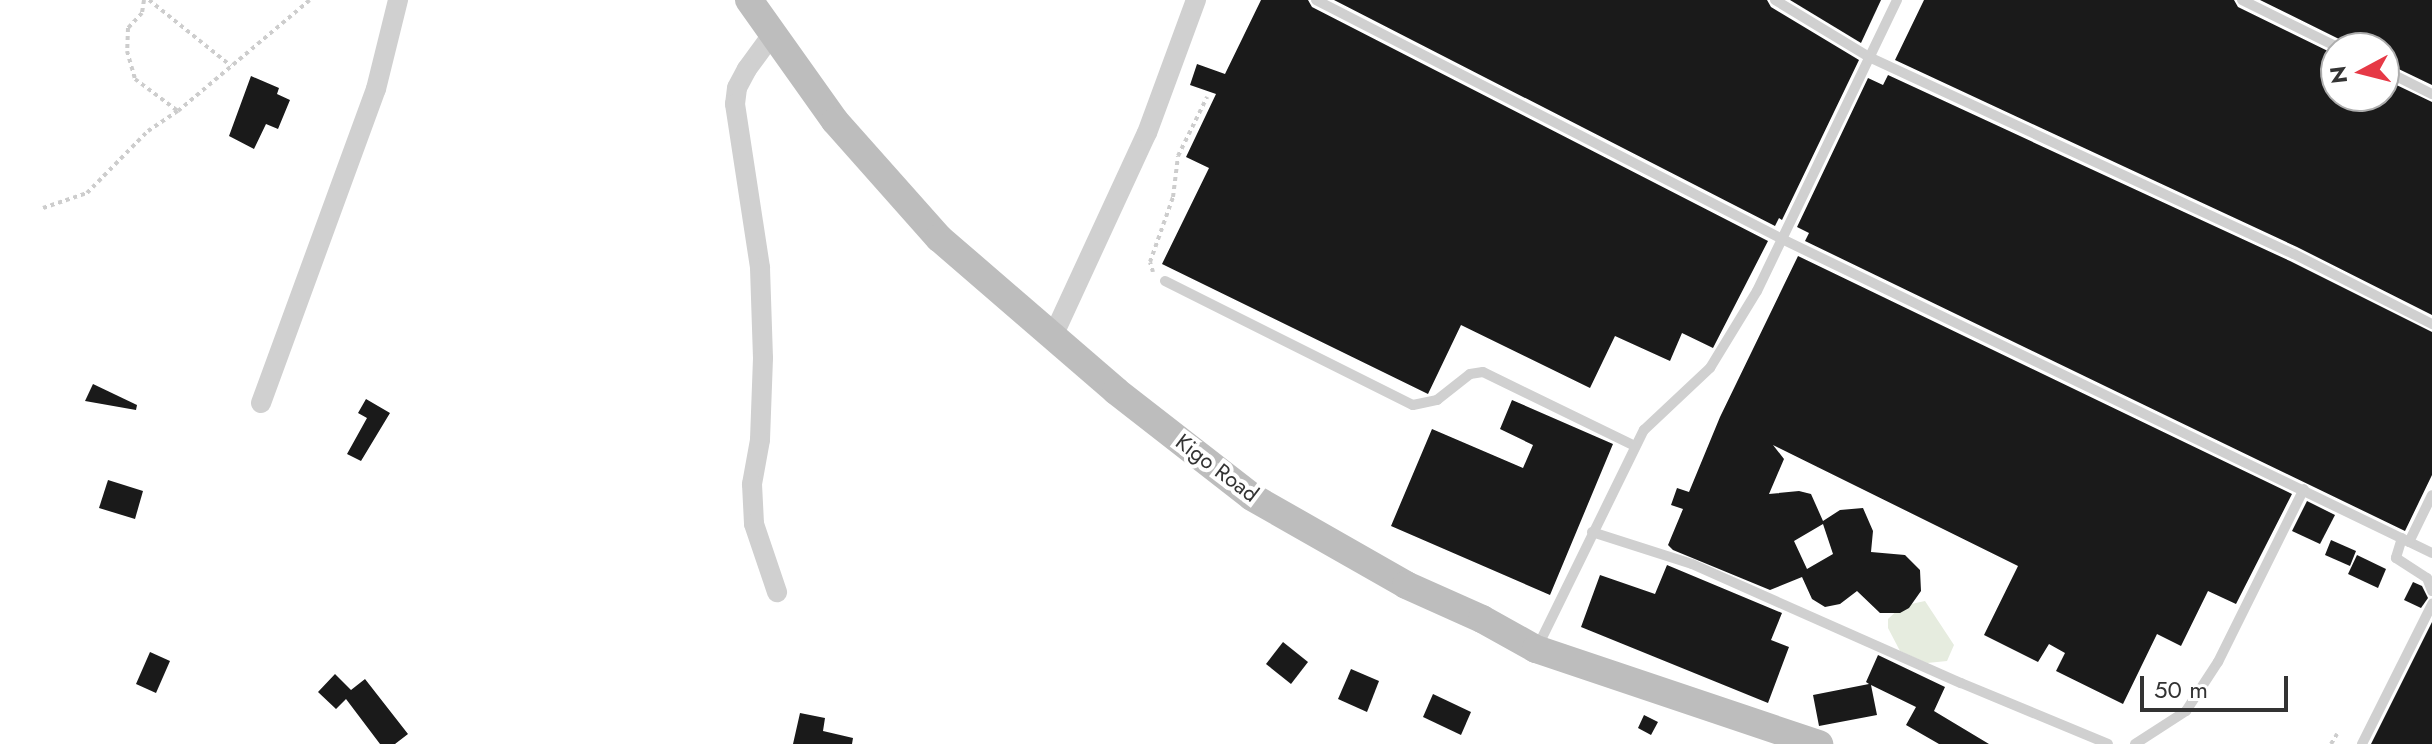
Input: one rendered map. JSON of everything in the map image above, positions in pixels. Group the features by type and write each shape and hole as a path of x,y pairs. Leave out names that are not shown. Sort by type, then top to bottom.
{"street":[{"path":"261,403 376,89 398,0"},
{"name":"Kigo Road","path":"749,0 835,121 939,238 1116,391 1252,497 1406,585 1482,619 1536,649 1819,744"},
{"path":"1053,336 1147,133 1196,0"},
{"path":"774,32 747,69 737,88 735,104 760,268 763,358 760,440 752,484 754,524 777,592"}],"lane":[{"path":"1316,0 1782,239 2432,553"},
{"path":"1775,0 1869,57 2294,254 2432,324"},
{"path":"1536,649 1644,430 1710,368 1757,291 1897,0"},
{"path":"2242,0 2320,39"},
{"path":"2400,78 2432,94"},
{"path":"1165,281 1413,405 1437,400 1470,374 1483,372 1635,446"},
{"path":"2135,744 2186,711 2210,674 2304,489"},
{"path":"2432,495 2396,558 2427,578 2432,591"},
{"path":"1592,532 1692,564 2108,744"},
{"path":"2362,744 2432,604"}],"path":[{"path":"178,111 135,79 127,51 128,28 142,13 146,0 231,66"},
{"path":"43,208 87,193 148,131 178,111 310,0"},
{"path":"1165,281 1153,272 1150,262 1173,197 1178,156 1207,97"},
{"path":"2331,744 2337,734"}],"shaded area":[{"path":"1925,601 1954,645 1947,661 1927,663 1900,651 1888,628 1888,619 1902,606"}],"building":[{"path":"1261,0 1308,0 1312,7 1768,241 1713,348 1682,333 1670,361 1615,336 1590,388 1461,325 1428,394 1162,264 1209,168 1186,157 1216,94 1190,85 1197,64 1225,74"},
{"path":"1334,0 1767,0 1771,7 1859,60 1782,220 1779,218 1775,226"},
{"path":"1790,0 1881,0 1861,43"},
{"path":"1924,0 2234,0 2238,7 2320,47 2320,112 2400,112 2400,87 2432,102 2432,315 2297,247 1895,60"},
{"path":"2260,0 2432,0 2432,85 2400,70 2400,32 2325,32"},
{"path":"1888,75 2290,261 2432,332 2432,475 2405,531 1805,241 1809,233 1797,227 1868,78 1883,85"},
{"path":"251,76 279,88 277,94 290,100 278,129 266,124 254,149 229,136"},
{"path":"1798,256 2292,494 2236,604 2208,591 2181,646 2157,634 2123,704 2056,671 2065,653 2049,644 2038,662 1984,635 2018,566 1773,445 1784,459 1769,494 1799,491 1811,494 1823,521 1840,510 1863,508 1873,531 1871,552 1905,555 1920,570 1921,591 1909,608 1900,613 1880,613 1857,591 1840,604 1825,607 1812,599 1802,577 1770,590 1673,550 1668,545 1683,509 1671,505 1677,488 1689,492 1720,417","holes":["1823,524 1833,554 1807,569 1794,541"]},
{"path":"93,384 137,405 136,410 85,401"},
{"path":"366,399 390,413 361,461 347,454 367,418 358,413"},
{"path":"1512,400 1613,444 1550,595 1391,526 1432,429 1523,468 1533,445 1500,429"},
{"path":"108,480 143,491 135,519 99,508"},
{"path":"2307,501 2335,515 2320,544 2292,531"},
{"path":"2331,540 2356,551 2350,566 2325,555"},
{"path":"2357,555 2386,569 2378,588 2348,574"},
{"path":"1667,565 1782,613 1771,640 1789,647 1768,703 1581,627 1600,575 1655,594"},
{"path":"2413,582 2422,586 2428,598 2421,608 2404,600"},
{"path":"2432,622 2432,744 2371,744"},
{"path":"1283,642 1308,662 1291,684 1266,664"},
{"path":"150,652 170,661 156,693 136,684"},
{"path":"1878,655 1945,687 1934,711 1989,744 1939,744 1906,725 1916,707 1871,685 1877,715 1819,726 1813,695 1869,684 1866,682"},
{"path":"1351,669 1379,681 1367,712 1338,699"},
{"path":"335,674 351,690 365,679 408,734 395,744 380,744 346,699 336,709 318,692"},
{"path":"1433,694 1471,712 1461,735 1423,717"},
{"path":"800,713 825,718 823,731 853,738 852,744 793,744"},
{"path":"1644,715 1658,722 1651,735 1638,728"}]}
